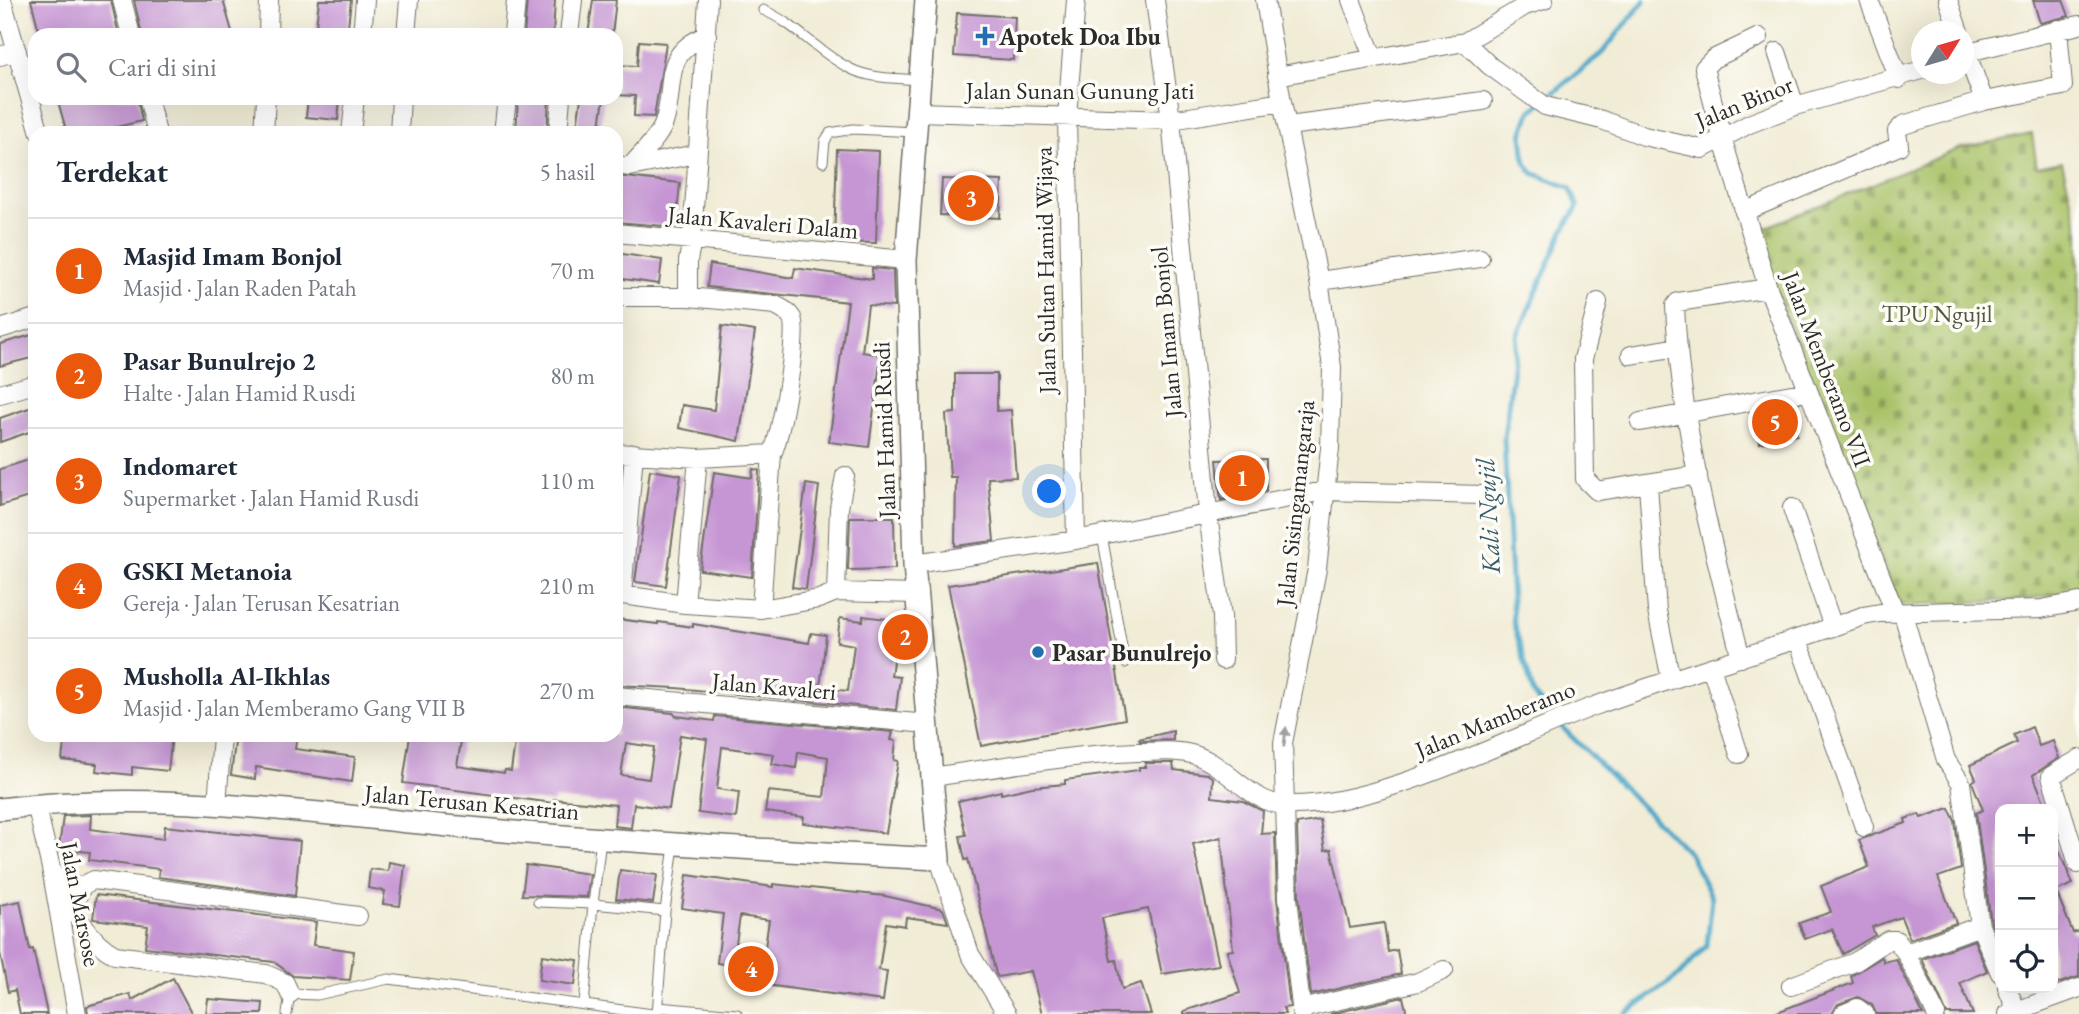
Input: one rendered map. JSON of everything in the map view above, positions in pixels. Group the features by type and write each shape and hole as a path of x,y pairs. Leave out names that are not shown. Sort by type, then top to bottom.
{"street":[{"path":"2,0 9,53 28,102"},
{"path":"122,0 129,28"},
{"path":"268,28 269,0"},
{"path":"363,28 365,0"},
{"path":"407,28 409,0"},
{"path":"514,28 516,0"},
{"path":"570,28 573,0"},
{"path":"688,297 688,261 692,239 708,0"},
{"name":"Jalan Hamid Rusdi","path":"926,0 906,260 914,565 939,859"},
{"name":"Jalan Sultan Hamid Wijaya","path":"1076,0 1067,117 1076,540"},
{"name":"Jalan Imam Bonjol","path":"1155,0 1171,120 1208,513 1222,616 1223,660"},
{"name":"Jalan Sisingamangaraja","path":"1265,0 1277,76 1319,281 1332,367 1330,448 1317,569 1283,743 1288,898 1301,1012"},
{"path":"1351,0 1373,57"},
{"path":"1277,76 1465,42 1492,23 1544,0"},
{"path":"1870,0 1899,79"},
{"path":"1948,0 1955,21"},
{"path":"1974,49 2079,25"},
{"path":"1744,212 1899,146 1897,131 1903,125 1984,101 2063,86 2058,29"},
{"path":"623,166 663,125 673,61 691,42 707,35"},
{"name":"Jalan Memberamo VII","path":"1759,37 1713,59 1704,68 1723,141 1769,288 1899,613 1946,760 1961,783 1980,926 1995,961"},
{"name":"Jalan Binor","path":"1465,42 1490,66 1540,101 1702,149 1723,141 1749,124 1795,106 1911,74"},
{"path":"1777,52 1795,106"},
{"path":"1974,76 1984,101"},
{"name":"Jalan Sunan Gunung Jati","path":"917,122 1067,117 1171,120 1282,102"},
{"path":"1288,127 1483,102"},
{"path":"29,105 37,126"},
{"path":"150,105 155,126"},
{"path":"264,126 266,105"},
{"path":"352,126 354,105"},
{"path":"399,126 401,105"},
{"path":"504,126 506,105"},
{"path":"559,126 560,105"},
{"path":"623,166 696,154"},
{"name":"Jalan Kavaleri Dalam","path":"623,234 906,260"},
{"path":"1319,281 1480,258"},
{"path":"1741,658 1698,475 1678,347 1675,309 1678,302 1769,288"},
{"path":"623,297 688,297 775,305 786,311 792,319 794,335 783,423 772,454 761,608"},
{"path":"1598,302 1583,359 1586,406 1583,472 1590,486 1597,491 1698,475"},
{"path":"0,329 28,320"},
{"path":"1631,355 1678,347"},
{"path":"0,394 28,386"},
{"path":"1640,422 1688,411 1808,391"},
{"path":"623,500 625,453 698,458 772,454"},
{"path":"685,604 698,458"},
{"path":"836,592 839,508 845,476"},
{"path":"1648,485 1657,611 1671,680"},
{"path":"914,565 1076,540 1324,491 1484,495"},
{"path":"1792,508 1833,627"},
{"path":"623,595 685,604 761,608 819,600 836,592 916,594"},
{"name":"Jalan Mamberamo","path":"932,777 1101,752 1171,751 1194,754 1226,772 1256,796 1284,805 1361,794 1427,773 1595,706 1863,616 2041,609 2079,602"},
{"path":"1798,640 1864,827"},
{"path":"1711,667 1739,754"},
{"name":"Jalan Kavaleri","path":"623,697 928,724"},
{"path":"217,805 222,742"},
{"path":"2079,759 2051,776 2079,864"},
{"name":"Jalan Terusan Kesatrian","path":"0,809 36,804 90,802 217,805 601,841 939,859"},
{"name":"Jalan Marsose","path":"36,804 51,868 77,1014"},
{"path":"939,859 970,954 1007,1014"},
{"path":"51,868 72,907 99,947 115,955 266,974 285,983 290,994"},
{"path":"72,907 83,885 94,880 358,916"},
{"path":"1906,953 1980,926"},
{"path":"1791,986 1855,962 1888,940 1896,940 1906,953 1936,1014"},
{"path":"1301,1012 1418,982 1444,970"},
{"path":"2008,993 2012,1012 2079,988"},
{"path":"1843,1014 1861,1008 1865,1014"}],"lane":[{"path":"763,10 791,23 848,68 874,77 920,80"},
{"path":"822,162 825,141 830,133 917,122"},
{"path":"1102,535 1125,663"},
{"path":"584,1005 601,841"},
{"path":"656,1012 674,846"},
{"path":"538,902 665,911"},
{"path":"287,1014 290,994 317,995 389,979 584,1005 656,1012 737,1014"}],"green space":[{"name":"TPU Ngujil","path":"2032,134 2037,167 2062,162 2079,231 2079,590 2023,600 1900,605 1781,305 1757,231 1961,148"}],"building":[{"path":"31,0 111,0 117,28 38,28"},
{"path":"134,0 223,0 231,28 140,28"},
{"path":"319,0 351,0 348,28 316,28"},
{"path":"527,0 555,0 553,28 525,28"},
{"path":"593,0 616,0 613,28 589,28"},
{"path":"2033,0 2063,0 2069,16 2040,23"},
{"name":"Apotek Doa Ibu","path":"957,13 1015,17 1013,60 954,56"},
{"path":"639,41 666,43 654,117 634,116 635,96 623,95 623,65 637,66"},
{"path":"59,105 139,105 142,121 121,126 65,126"},
{"path":"307,105 339,105 338,120 306,117"},
{"path":"518,105 549,105 547,126 516,126"},
{"path":"580,105 603,105 600,126 577,126"},
{"path":"837,149 879,151 876,243 834,242"},
{"path":"623,177 680,183 676,227 623,223"},
{"path":"942,179 1002,181 1000,218 940,215"},
{"path":"623,254 662,260 659,284 623,279"},
{"path":"710,264 793,278 795,268 872,279 872,268 893,270 894,307 868,305 862,352 881,355 869,447 829,442 848,302 707,287"},
{"path":"722,326 755,331 739,441 679,428 682,405 714,410"},
{"path":"28,336 28,359 0,366 0,344"},
{"path":"955,374 997,374 997,411 1011,410 1016,477 988,478 994,541 955,546 956,477 950,477 946,414 955,413"},
{"path":"1791,406 1797,435 1760,443 1754,413"},
{"path":"28,408 28,432 0,442 0,418"},
{"path":"1266,459 1266,491 1221,500 1217,460"},
{"path":"28,460 28,497 0,506 0,469"},
{"path":"753,469 759,470 752,577 700,570 714,472 752,478"},
{"path":"650,470 681,475 666,586 635,582"},
{"path":"806,484 819,486 806,589 792,587"},
{"path":"850,517 894,517 895,569 848,570"},
{"name":"Pasar Bunulrejo","path":"1098,563 1125,719 981,746 948,585"},
{"path":"863,616 887,619 883,645 895,646 891,676 900,677 896,710 676,688 623,685 623,620 693,627 693,624 809,643 811,633 826,635 820,688 848,691 854,645 837,642 840,618 863,621"},
{"path":"623,708 714,721 715,716 893,732 891,740 896,741 894,760 898,761 886,833 803,823 804,817 765,812 768,791 824,797 828,757 798,752 796,768 772,764 774,754 722,747 717,789 739,792 736,818 698,813 707,739 680,735 669,809 634,804 631,828 614,826 616,805 554,799 553,803 403,783 409,742 461,742 457,766 504,773 505,770 511,771 515,742 623,742","holes":["626,743 654,747 649,779 621,775"]},
{"path":"2032,727 2039,746 2053,741 2059,758 2033,775 2045,804 1995,804 1995,933 1991,923 1976,813 1983,810 1972,782 1976,779 1970,765 2017,743 2014,735"},
{"path":"1173,731 1173,740 1139,739"},
{"path":"64,742 171,742 168,771 132,767 132,775 96,771 97,764 62,760"},
{"path":"235,742 296,742 295,749 355,757 352,782 256,767 255,779 231,775"},
{"path":"1145,763 1173,763 1174,770 1207,774 1213,778 1212,797 1243,801 1263,811 1261,834 1275,833 1277,899 1290,1007 1283,1008 1285,1014 1184,1014 1184,1011 1240,993 1227,951 1233,950 1221,837 1193,844 1219,965 1162,974 1148,909 1102,918 1111,961 1116,960 1122,989 1141,983 1151,1014 1042,1014 1031,971 998,977 996,974 968,859 965,860 960,836 966,835 958,801 1001,791 1001,794 1032,787 1065,784 1065,780 1139,770 1139,767 1146,767"},
{"path":"1949,808 1955,821 1961,869 1938,877 1956,923 1910,939 1901,917 1872,927 1875,935 1843,954 1832,929 1805,939 1799,923 1831,912 1821,886 1869,867 1859,840 1906,823 1905,819 1919,814 1921,818"},
{"path":"91,815 90,829 163,839 165,826 300,841 295,896 158,877 159,869 89,860 90,852 59,849 63,816"},
{"path":"1320,820 1325,850 1331,849 1350,928 1384,923 1388,952 1397,950 1401,974 1311,995 1299,897 1297,824"},
{"path":"2058,849 2073,884 2058,890"},
{"path":"389,862 405,865 400,906 383,904 385,891 368,888 370,869 388,871"},
{"path":"526,865 590,874 587,897 522,895"},
{"path":"620,870 657,875 653,903 616,899"},
{"path":"687,875 773,887 773,884 885,896 943,909 948,923 906,917 905,926 886,923 879,970 887,971 883,1001 744,982 746,967 717,963 723,914 682,908","holes":["740,916 769,920 764,954 735,950"]},
{"path":"96,895 316,922 313,945 354,951 350,980 293,976 274,962 145,947 148,926 93,919"},
{"path":"2058,896 2073,933 2079,931 2079,977 2058,983"},
{"path":"20,901 47,1014 20,1014 15,990 8,992 0,953 0,905"},
{"path":"1974,940 1987,971 1960,983 1973,1014 1947,1014 1922,959"},
{"path":"542,955 578,960 575,985 539,980"},
{"path":"1882,957 1884,962 1896,959 1923,1014 1876,1014 1872,1005 1858,997 1838,1004 1832,1014 1772,1014 1853,983 1851,976"},
{"path":"173,978 192,1014 88,1014 87,1006 130,994 132,1000"},
{"path":"1403,997 1407,1014 1330,1014"},
{"path":"208,999 263,1003 262,1014 206,1014"}],"waterway":[{"name":"Kali Ngujil","path":"1553,717 1534,695 1513,621 1504,438 1517,336 1563,231 1578,206 1570,188 1533,173 1525,162 1522,135 1530,112 1602,53 1645,0"},
{"name":"Kali Ngujil","path":"1560,725 1689,853 1712,898 1707,945 1679,975 1625,1014"}],"place":[{"name":"Apotek Doa Ibu","path":"985,36"},
{"name":"Indomaret","path":"971,198"},
{"name":"Musholla Al-Ikhlas","path":"1775,422"},
{"name":"Masjid Imam Bonjol","path":"1242,478"},
{"name":"Pasar Bunulrejo 2","path":"905,637"},
{"name":"Pasar Bunulrejo","path":"1038,652"},
{"name":"GSKI Metanoia","path":"751,969"}]}
